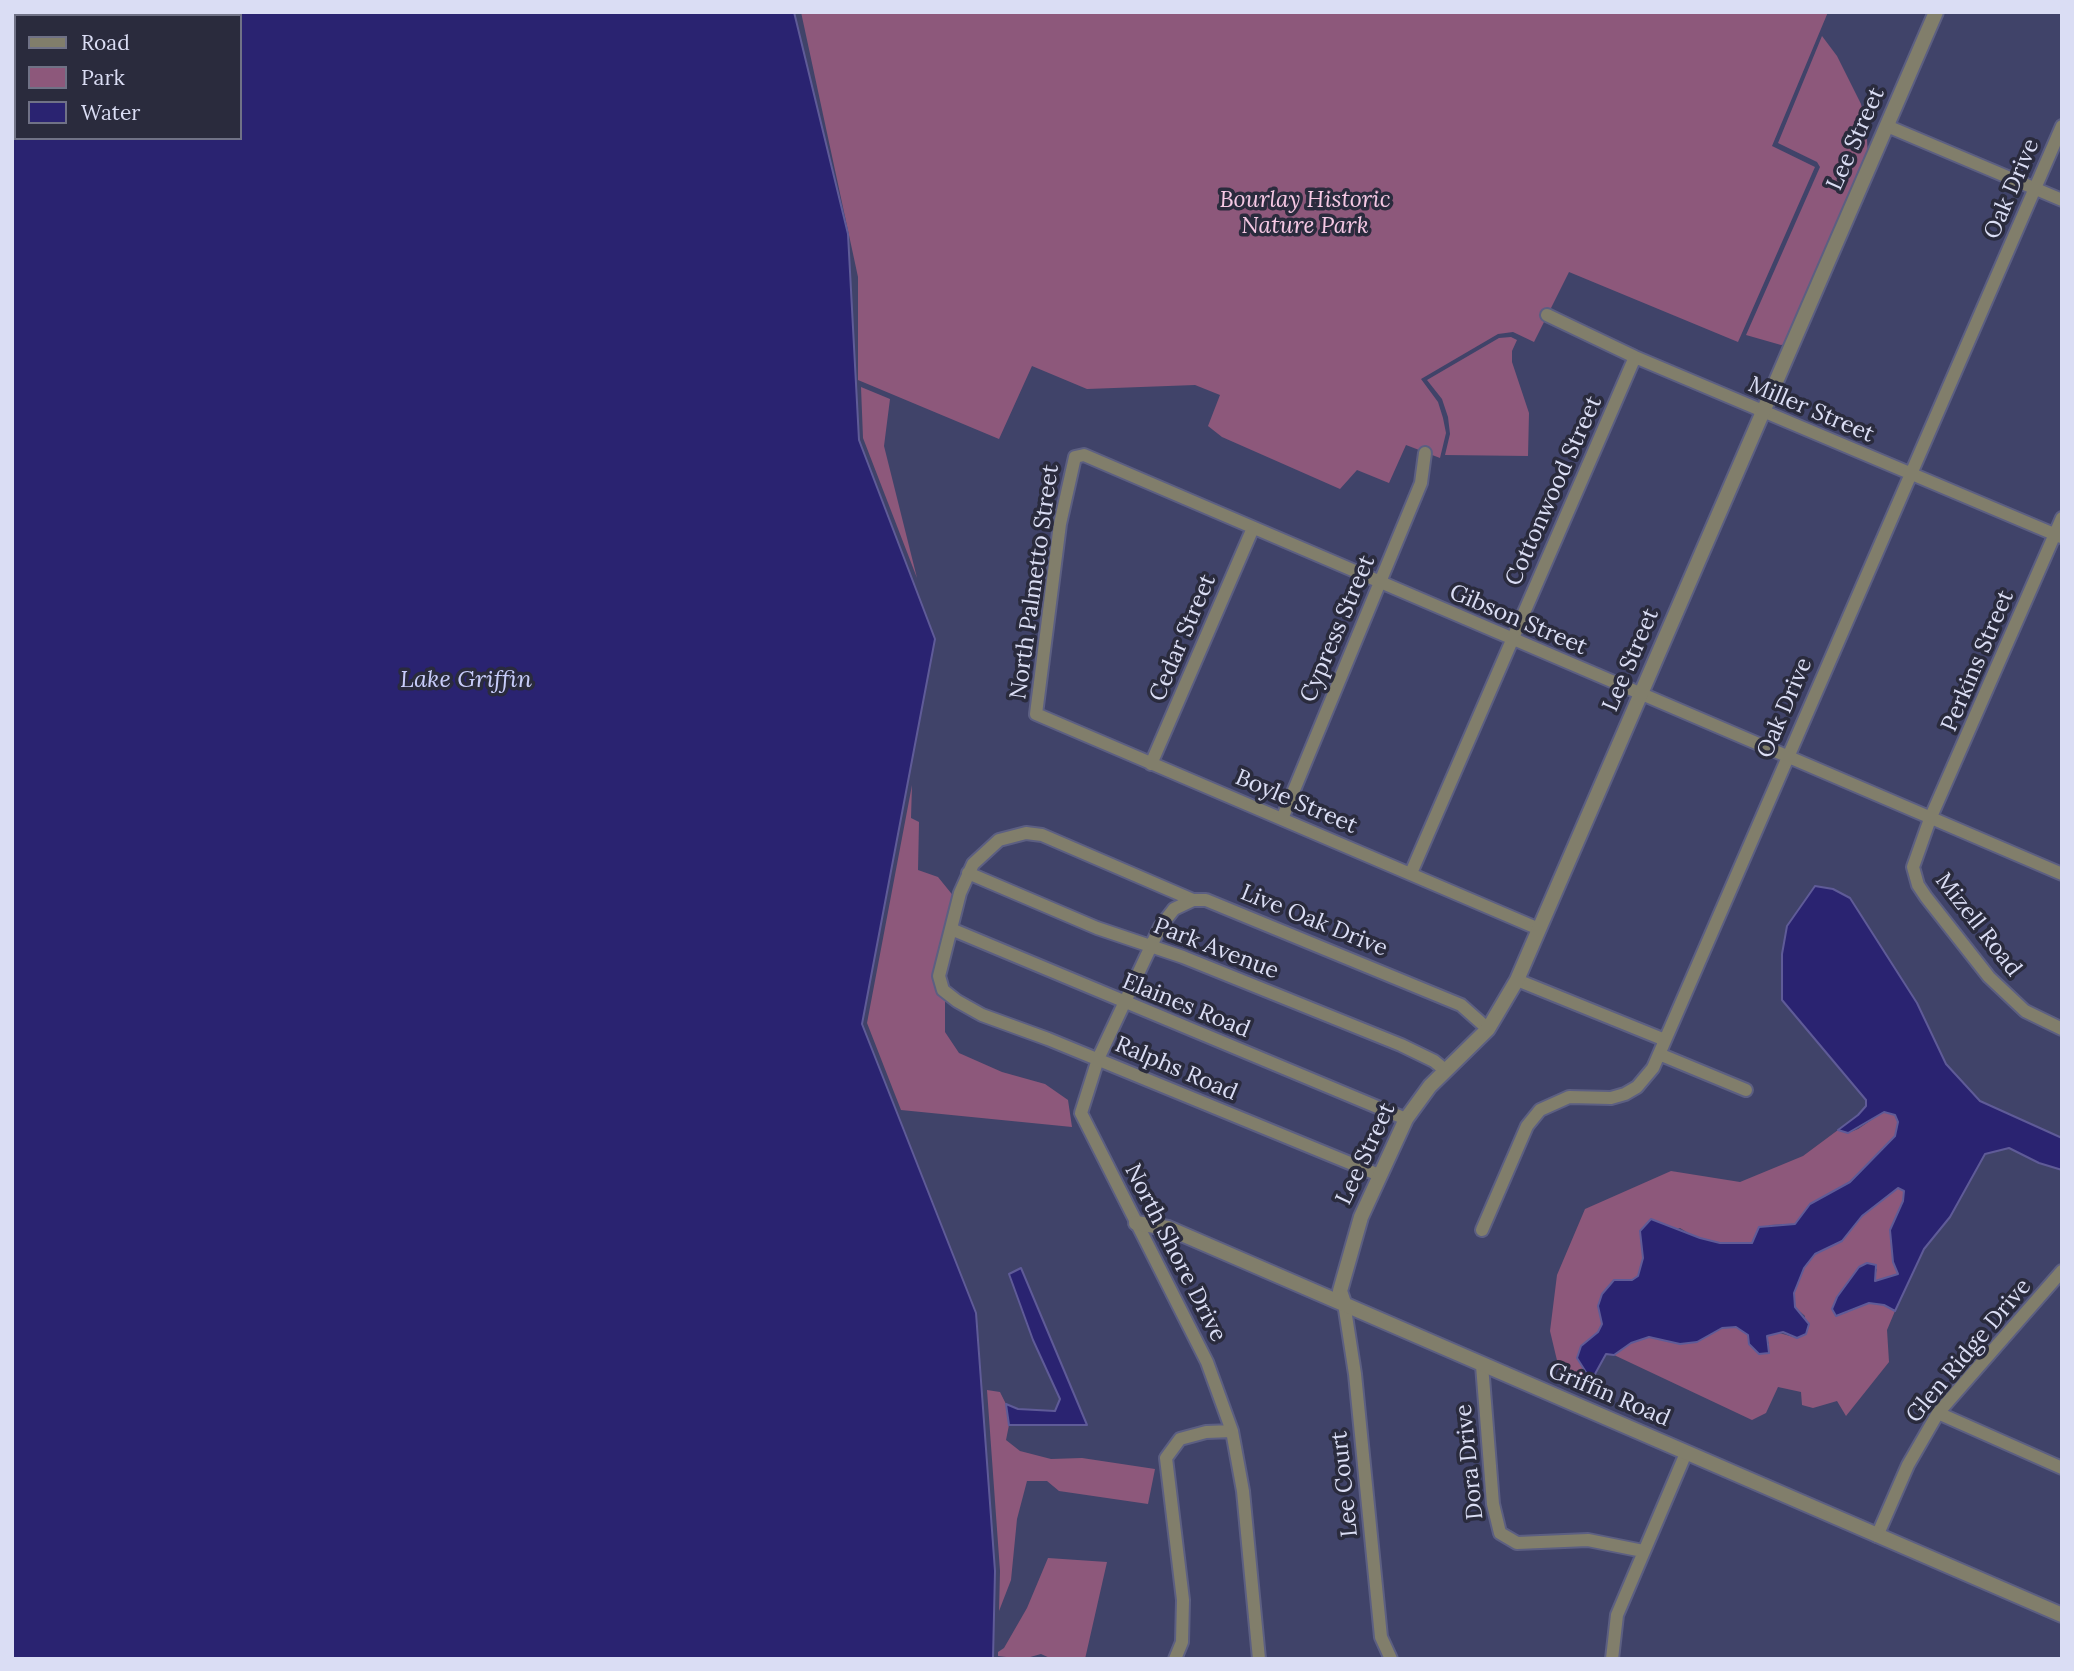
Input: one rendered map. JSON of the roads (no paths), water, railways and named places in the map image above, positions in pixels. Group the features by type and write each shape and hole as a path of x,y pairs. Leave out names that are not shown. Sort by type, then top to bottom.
{"street":[{"name":"Lee Street","path":"1344,1303 1340,1291 1352,1245 1379,1175 1406,1119 1415,1103 1445,1070 1488,1029 1517,980 1937,12"},
{"path":"1887,126 2062,200"},
{"name":"Oak Drive","path":"1482,1230 1527,1126 1540,1110 1569,1097 1611,1098 1625,1094 1645,1079 1660,1054 2062,126"},
{"name":"Miller Street","path":"1547,315 1635,358 2058,536"},
{"name":"Cottonwood Street","path":"1411,873 1635,358"},
{"name":"Cypress Street","path":"1282,819 1421,483 1425,453"},
{"name":"Gibson Street","path":"1075,457 1084,455 2062,874"},
{"name":"North Palmetto Street","path":"1036,714 1063,502 1075,457"},
{"name":"Perkins Street","path":"1930,819 2058,536 2062,518"},
{"name":"Cedar Street","path":"1151,764 1252,528"},
{"name":"Boyle Street","path":"1036,714 1539,929"},
{"name":"Mizell Road","path":"1930,819 1914,859 1918,886 2003,992 2025,1011 2062,1030"},
{"name":"Live Oak Drive","path":"968,873 989,846 1012,835 1042,835 1193,900 1206,900 1461,1005 1488,1029"},
{"path":"951,929 968,873"},
{"name":"Park Avenue","path":"968,873 1097,928 1150,946 1401,1045 1434,1061 1445,1070"},
{"name":"North Shore Drive","path":"1193,900 1183,903 1166,917 1150,946 1098,1059 1080,1113 1207,1362 1232,1431 1243,1491 1259,1659"},
{"name":"Ralphs Road","path":"951,929 939,976 943,990 957,1001 982,1015 1098,1059 1379,1175"},
{"name":"Elaines Road","path":"951,929 1124,1004 1406,1119"},
{"path":"1517,980 1665,1040"},
{"path":"1660,1054 1746,1090"},
{"name":"Griffin Road","path":"1136,1223 1168,1228 2062,1615"},
{"name":"Glen Ridge Drive","path":"1877,1536 1908,1465 1938,1413 2062,1271"},
{"name":"Lee Court","path":"1344,1303 1354,1364 1381,1637 1391,1659"},
{"name":"Dora Drive","path":"1482,1365 1493,1504 1500,1533 1517,1543 1588,1540 1643,1551"},
{"path":"1938,1413 2062,1468"},
{"path":"1175,1659 1182,1642 1183,1600 1166,1458 1180,1439 1232,1431"},
{"path":"1612,1659 1617,1615 1686,1453"}],"water":[{"name":"Lake Griffin","path":"12,12 794,12 848,234 859,440 935,639 862,1024 976,1313 995,1571 993,1659 12,1659"},
{"path":"1815,886 1833,889 1850,898 1917,1003 1946,1064 1980,1101 2062,1138 2062,1170 2039,1163 2009,1148 1985,1154 1950,1217 1924,1249 1895,1311 1884,1305 1869,1303 1836,1316 1832,1309 1837,1297 1859,1267 1867,1263 1876,1265 1875,1281 1898,1274 1893,1262 1890,1230 1903,1201 1904,1191 1898,1188 1862,1216 1842,1241 1815,1254 1804,1268 1794,1293 1795,1307 1809,1324 1806,1334 1797,1338 1783,1332 1767,1336 1769,1353 1759,1354 1749,1344 1748,1335 1736,1327 1722,1328 1697,1342 1680,1344 1649,1337 1631,1343 1614,1355 1606,1354 1595,1374 1589,1377 1577,1358 1581,1346 1598,1332 1602,1324 1598,1306 1602,1294 1614,1280 1632,1280 1638,1276 1643,1258 1640,1231 1651,1219 1720,1243 1752,1243 1759,1227 1795,1224 1810,1204 1850,1182 1895,1136 1898,1122 1895,1115 1884,1112 1848,1133 1838,1130 1858,1115 1866,1106 1866,1100 1782,1000 1782,954 1787,926"},
{"path":"1021,1268 1087,1425 1009,1425 1006,1404 1018,1409 1055,1411 1060,1399 1033,1340 1009,1274"}],"park label":[{"name":"Bourlay Historic Nature Park","path":"1305,213"}]}
